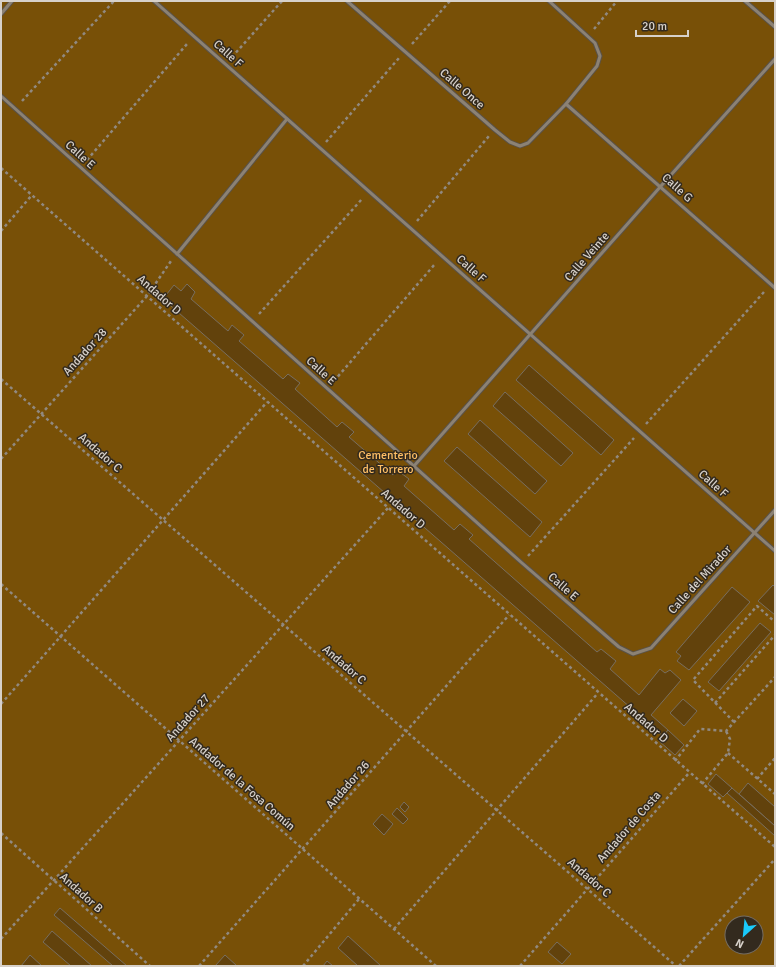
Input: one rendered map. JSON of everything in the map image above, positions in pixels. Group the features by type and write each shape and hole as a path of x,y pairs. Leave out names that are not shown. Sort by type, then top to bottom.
{"lane":[{"path":"1,14 12,1"},
{"name":"Calle F","path":"154,1 775,551"},
{"name":"Calle Once","path":"347,1 494,130 510,142 520,146 528,144 566,104"},
{"path":"549,1 595,43 600,56 597,66 566,104"},
{"path":"745,1 775,27"},
{"name":"Calle Veinte","path":"414,466 775,59"},
{"name":"Calle E","path":"1,96 522,563 619,646 634,654"},
{"name":"Calle G","path":"566,104 661,186 775,288"},
{"path":"177,254 287,119"},
{"name":"Calle del Mirador","path":"634,654 651,648 775,510"}],"path":[{"path":"15,109 114,1"},
{"path":"225,64 282,1"},
{"path":"320,148 450,1"},
{"path":"588,36 616,1"},
{"path":"80,168 194,36"},
{"path":"410,228 494,130"},
{"name":"Andador D","path":"1,168 675,761 775,847"},
{"path":"252,321 369,191"},
{"path":"1,231 32,195"},
{"name":"Andador 28","path":"1,459 147,296 177,254"},
{"path":"327,389 442,256"},
{"path":"522,563 771,284"},
{"name":"Andador C","path":"1,379 676,966"},
{"path":"1,704 268,402"},
{"name":"Andador 27","path":"1,939 388,508"},
{"name":"Andador de la Fosa Común","path":"1,584 436,966"},
{"path":"734,722 693,680 757,606 775,622"},
{"name":"Andador 26","path":"199,966 509,615"},
{"path":"715,703 775,636"},
{"path":"726,731 775,677"},
{"path":"394,929 598,693"},
{"path":"675,761 700,729 726,731"},
{"path":"702,784 728,754 730,739 726,731"},
{"path":"728,754 775,794"},
{"path":"757,779 775,758"},
{"name":"Andador de Costa","path":"520,966 689,773"},
{"name":"Andador B","path":"1,833 150,966"},
{"path":"679,966 775,859"},
{"path":"303,966 359,899"}],"green space":[{"name":"Cementerio de Torrero","path":"1,1 775,1 775,966 1,966"}],"building":[{"path":"187,284 195,292 191,299 228,331 232,325 244,335 239,341 283,379 288,374 300,383 295,389 337,427 342,422 354,432 349,437 393,475 397,470 409,479 404,486 454,530 460,524 473,535 469,539 597,652 601,649 616,661 610,669 639,695 660,669 665,673 670,670 681,680 651,715 668,730 663,736 163,299 174,285 181,291"},
{"path":"529,365 614,440 601,455 516,380"},
{"path":"505,392 573,453 561,466 493,406"},
{"path":"480,420 547,481 535,494 468,434"},
{"path":"457,447 542,522 530,537 444,461"},
{"path":"773,585 775,587 775,615 758,601"},
{"path":"732,587 750,602 689,670 677,661 681,656 676,652"},
{"path":"760,623 771,632 719,691 708,682"},
{"path":"683,699 697,711 684,726 670,713"},
{"path":"668,730 684,745 675,755 659,741"},
{"path":"716,774 732,788 723,797 708,784"},
{"path":"748,783 775,807 775,826 739,794"},
{"path":"732,788 775,826 775,836 727,793"},
{"path":"404,802 409,807 405,812 400,807"},
{"path":"397,808 408,819 403,824 392,814"},
{"path":"382,814 393,824 384,835 373,824"},
{"path":"60,908 127,966 113,966 54,915"},
{"path":"52,931 92,966 71,966 43,942"},
{"path":"348,936 381,966 358,966 338,948"},
{"path":"557,942 571,954 562,964 548,952"},
{"path":"30,955 42,966 21,966"},
{"path":"225,955 237,966 215,966"},
{"path":"327,961 333,966 323,966"}]}
